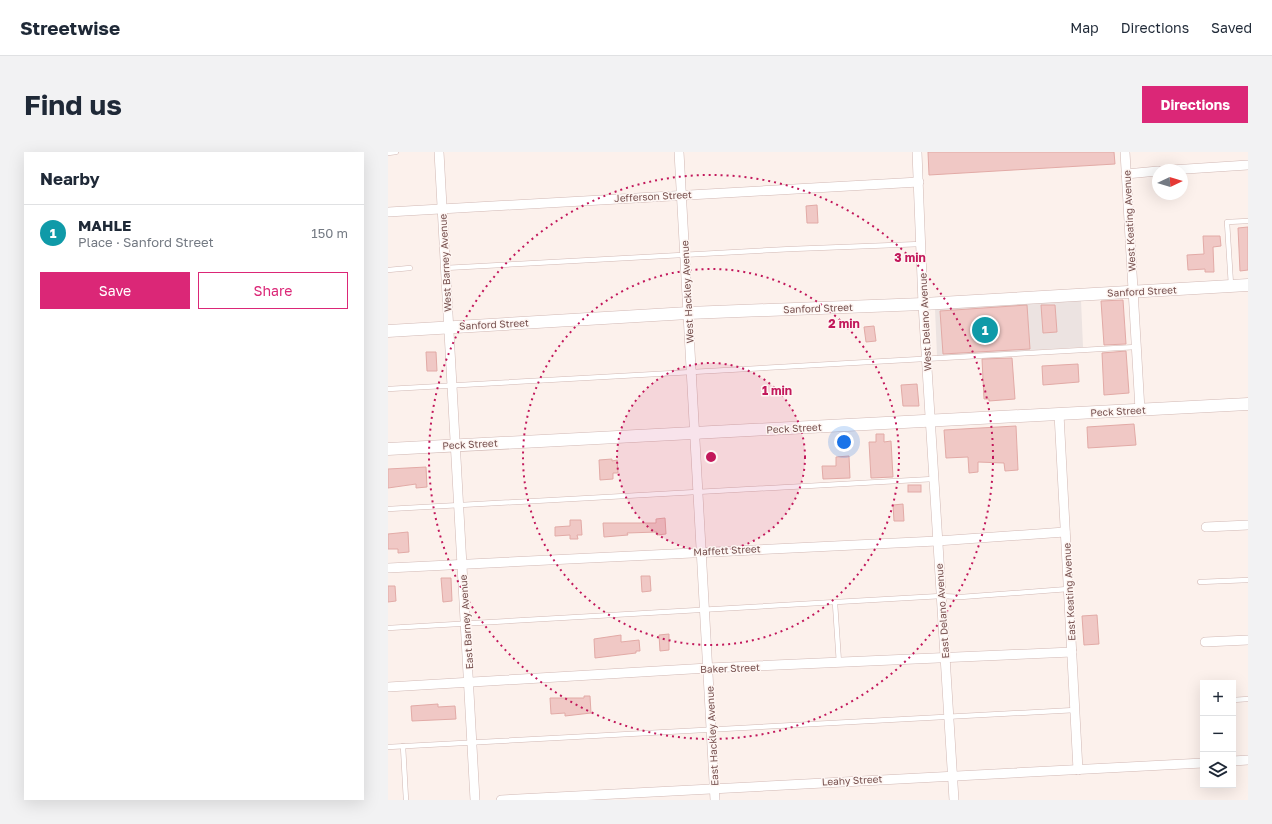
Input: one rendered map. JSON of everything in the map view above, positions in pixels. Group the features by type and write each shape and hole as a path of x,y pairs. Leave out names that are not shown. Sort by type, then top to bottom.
{"street":[{"name":"West Barney Avenue","path":"439,152 456,445"},
{"name":"West Hackley Avenue","path":"679,152 694,432"},
{"name":"West Delano Avenue","path":"917,152 923,304 930,421"},
{"name":"West Keating Avenue","path":"1125,152 1140,410"},
{"path":"1188,169 1248,165"},
{"path":"1126,174 1152,172"},
{"name":"Jefferson Street","path":"388,212 919,182"},
{"name":"Sanford Street","path":"388,331 688,313 923,304 1248,285"},
{"name":"Peck Street","path":"388,449 1248,404"},
{"name":"East Keating Avenue","path":"1059,414 1078,770"},
{"name":"East Delano Avenue","path":"930,421 954,800"},
{"name":"East Hackley Avenue","path":"694,432 715,800"},
{"name":"East Barney Avenue","path":"456,445 476,800"},
{"path":"1206,526 1248,525"},
{"name":"Maffett Street","path":"388,568 701,551 937,541 1065,532"},
{"path":"1205,642 1248,640"},
{"name":"Baker Street","path":"388,687 708,668 1072,652"},
{"path":"1236,761 1248,760"},
{"name":"Leahy Street","path":"501,800 590,797 715,787 1200,763"}],"lane":[{"path":"388,152 396,152"},
{"path":"1231,286 1227,222 1248,221"},
{"path":"445,268 685,254 921,244"},
{"path":"388,270 410,268"},
{"path":"388,389 1136,348"},
{"path":"388,509 933,479"},
{"path":"1200,582 1248,580"},
{"path":"388,628 941,596 961,597 1068,589"},
{"path":"835,603 839,663"},
{"path":"1236,700 1248,699"},
{"path":"388,747 1075,710"},
{"path":"403,746 406,800"}],"shaded area":[{"path":"1081,300 1083,347 937,356 935,309"}],"building":[{"path":"928,152 1114,152 1115,164 929,175"},
{"path":"817,205 818,223 807,223 806,206"},
{"path":"1248,227 1248,270 1240,271 1238,228"},
{"path":"1203,236 1220,236 1221,246 1213,247 1214,272 1205,272 1205,269 1188,270 1187,255 1204,254"},
{"path":"1123,300 1126,344 1104,345 1101,301"},
{"path":"1027,305 1030,349 943,354 940,311"},
{"path":"1041,305 1055,305 1057,332 1043,333"},
{"path":"874,326 876,341 866,342 864,327"},
{"path":"1126,351 1129,393 1104,395 1102,353"},
{"path":"426,352 436,352 437,371 427,371"},
{"path":"1012,358 1015,399 989,401 989,399 984,399 982,359"},
{"path":"1078,364 1079,382 1043,385 1042,366"},
{"path":"917,384 919,406 903,406 901,385"},
{"path":"1134,424 1136,445 1088,448 1087,427"},
{"path":"1016,426 1018,470 1005,471 1004,463 978,462 978,472 969,473 968,457 946,458 944,430"},
{"path":"876,434 884,434 884,442 891,441 893,477 871,478 869,442 876,442"},
{"path":"849,456 850,478 823,479 822,466 836,466 836,457"},
{"path":"612,459 612,461 617,460 618,473 613,473 613,479 600,480 599,460"},
{"path":"426,467 427,487 416,488 416,484 388,488 388,469"},
{"path":"908,485 921,485 921,492 908,492"},
{"path":"903,504 904,521 894,521 893,505"},
{"path":"665,518 666,534 657,535 657,532 627,533 628,535 604,537 603,523 656,523 656,519"},
{"path":"570,520 581,520 582,535 577,535 578,539 570,539 570,535 555,536 555,527 570,526"},
{"path":"408,532 409,552 398,553 398,549 388,549 388,534"},
{"path":"641,576 650,576 651,591 642,592"},
{"path":"441,578 451,578 452,601 443,602"},
{"path":"388,586 395,586 396,601 388,602"},
{"path":"1097,615 1099,644 1084,645 1082,616"},
{"path":"669,634 669,650 660,651 659,635"},
{"path":"621,635 621,642 639,640 640,651 636,651 636,653 595,658 594,639"},
{"path":"584,696 590,696 591,713 565,716 565,713 551,714 550,698 584,698"},
{"path":"438,704 438,707 455,706 456,719 412,721 411,706"}],"place":[{"name":"MAHLE","path":"985,330"}]}
